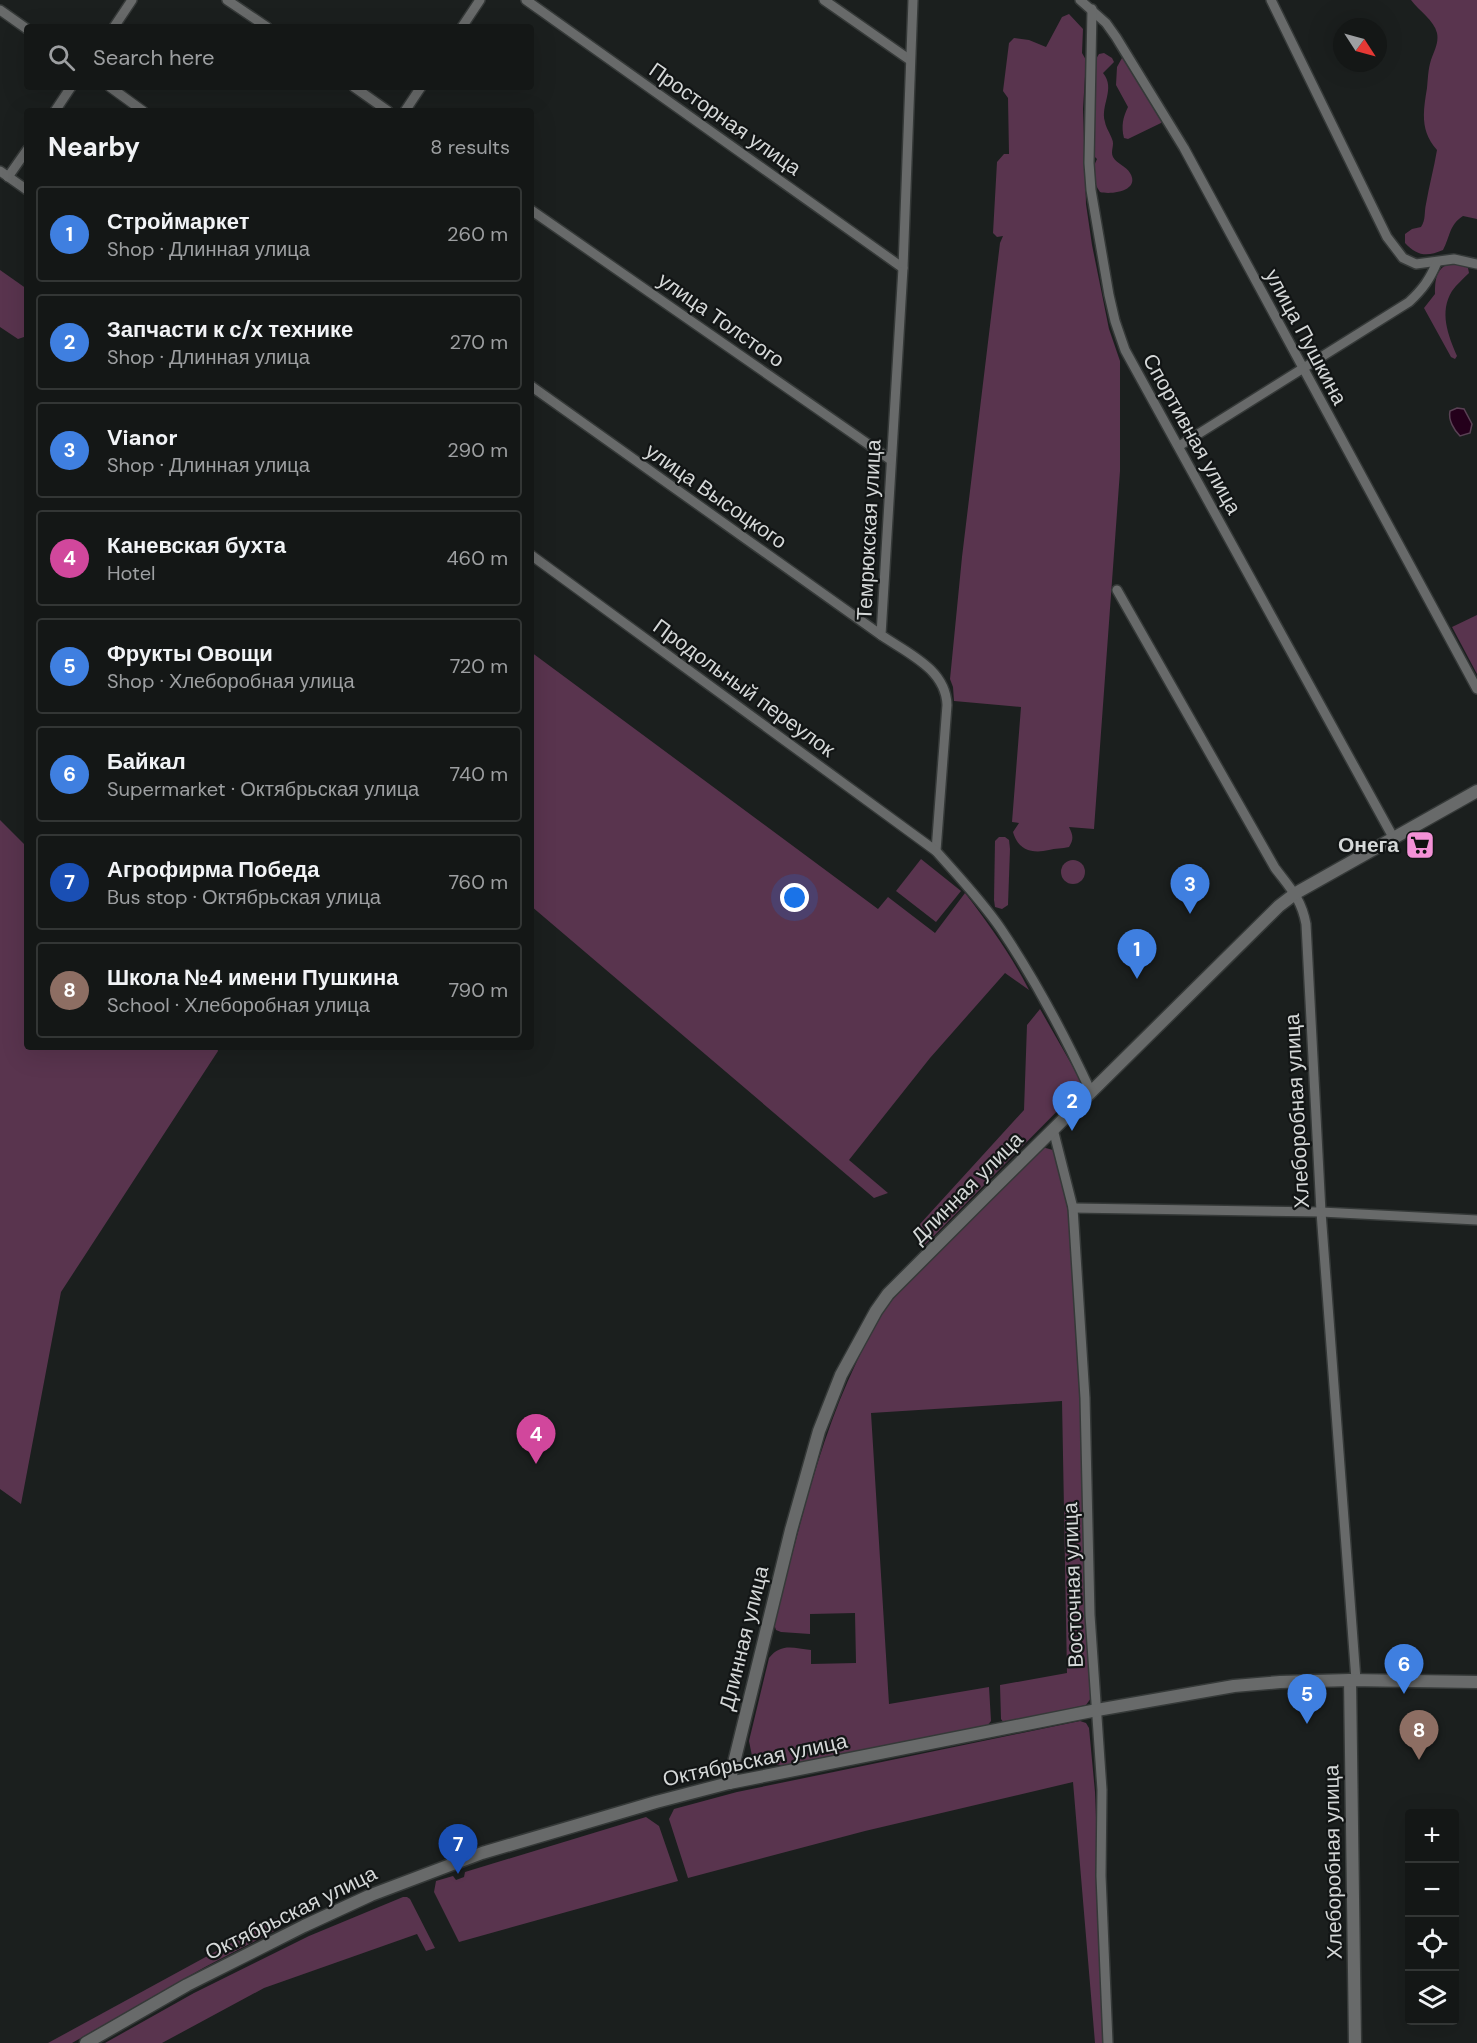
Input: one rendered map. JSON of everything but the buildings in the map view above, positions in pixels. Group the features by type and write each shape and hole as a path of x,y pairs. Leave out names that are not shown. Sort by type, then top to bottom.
{"street":[{"path":"116,24 132,0"},
{"path":"227,0 263,24"},
{"path":"464,24 480,0"},
{"name":"Просторная улица","path":"526,0 903,268"},
{"path":"824,0 910,60"},
{"name":"Темрюкская улица","path":"914,0 903,268 881,635 934,672 945,689 946,705 936,851"},
{"name":"улица Пушкина","path":"1080,0 1092,9 1116,36 1184,148 1477,689"},
{"path":"1272,0 1388,237 1403,258 1416,264 1454,259 1477,264"},
{"name":"Спортивная улица","path":"1092,9 1089,163 1095,220 1109,295 1125,350 1393,837"},
{"path":"0,10 24,27"},
{"path":"57,108 69,90"},
{"path":"114,90 140,108"},
{"path":"358,90 384,108"},
{"path":"407,108 419,90"},
{"path":"24,153 4,174 24,188"},
{"name":"улица Толстого","path":"534,212 891,460"},
{"path":"1179,446 1409,302 1429,281 1437,262"},
{"name":"улица Высоцкого","path":"534,388 881,635"},
{"name":"Продольный переулок","path":"534,557 936,851"},
{"name":"Хлеборобная улица","path":"1117,590 1275,868 1296,893 1303,911 1353,1680 1355,2043"},
{"name":"Длинная улица","path":"729,1784 791,1530 819,1431 841,1375 888,1294 1257,927 1296,893 1477,791"},
{"path":"936,851 1001,929 1059,1025 1091,1092"},
{"name":"Восточная улица","path":"1053,1129 1073,1208 1085,1398 1090,1615 1102,1790 1101,1876 1108,2043"},
{"path":"1073,1208 1322,1212 1477,1220"},
{"name":"Октябрьская улица","path":"86,2043 219,1969 304,1926 409,1879 482,1853 573,1825 729,1784 1097,1710 1257,1684 1353,1680 1477,1682"}],"shaded area":[{"path":"1411,0 1477,0 1477,219 1463,216 1452,227 1443,250 1432,254 1418,253 1405,243 1405,234 1423,224 1437,150 1425,128 1424,113 1429,67 1437,44 1437,33 1433,24"},
{"path":"1069,14 1083,29 1082,53 1086,60 1083,109 1086,204 1109,329 1120,361 1120,471 1094,829 1069,827 1072,842 1069,847 1031,851 1018,843 1013,832 1019,823 1012,822 1021,707 954,701 950,679 962,557 1000,243 1003,236 997,237 993,233 997,162 1004,154 1009,154 1008,98 1003,91 1009,43 1014,38 1029,40 1046,47 1062,17"},
{"path":"1104,53 1114,62 1103,73 1108,85 1104,116 1113,141 1112,155 1130,173 1132,179 1132,184 1128,188 1111,193 1100,192 1094,180 1093,172 1097,159 1091,153 1096,59 1099,54"},
{"path":"1122,58 1126,60 1163,116 1161,123 1128,139 1124,138 1123,126 1128,107 1116,85 1117,67"},
{"path":"1451,263 1461,264 1468,268 1469,273 1452,291 1446,307 1446,324 1457,356 1455,359 1451,357 1424,308 1435,294 1439,271"},
{"path":"0,270 24,287 24,337 18,339 0,327"},
{"path":"1457,408 1464,409 1472,424 1470,433 1460,436 1452,425 1450,411"},
{"path":"1477,615 1477,674 1452,627"},
{"path":"534,654 878,909 888,897 935,933 965,893 1015,964 1029,990 1005,973 930,1058 849,1160 888,1193 874,1198 534,909"},
{"path":"0,820 24,844 24,1050 218,1051 61,1292 21,1504 0,1489"},
{"path":"999,837 1009,840 1010,849 1008,905 1002,909 995,907 994,900 995,841"},
{"path":"921,859 961,891 936,922 896,891"},
{"path":"1073,860 1082,863 1085,872 1082,881 1073,884 1064,881 1061,872 1064,863"},
{"path":"1040,1009 1081,1081 1080,1088 924,1246 920,1224 1024,1110 1027,1025"},
{"path":"1042,1147 1053,1150 1070,1213 1081,1398 1091,1698 1086,1705 1004,1723 1001,1719 1000,1685 1067,1673 1062,1401 871,1413 889,1704 989,1687 991,1721 987,1726 785,1765 763,1765 752,1756 749,1741 769,1658 778,1650 793,1648 811,1650 811,1664 856,1663 855,1613 810,1614 810,1634 781,1632 776,1630 774,1624 819,1457 843,1392 876,1322 891,1301"},
{"path":"1080,1721 1086,1723 1089,1728 1095,1792 1105,2043 1095,2043 1073,1782 865,1831 688,1878 669,1819 674,1809 737,1792"},
{"path":"646,1817 659,1826 678,1881 459,1942 434,1892 436,1881 453,1876 456,1880 464,1877 465,1872"},
{"path":"403,1897 410,1899 435,1948 426,1951 417,1934 264,1988 162,2043 105,2043 194,1993 309,1936"},
{"path":"277,1918 282,1927 205,1967 72,2043 48,2043"}],"place":[{"name":"Онега","path":"1420,845"},
{"name":"Vianor","path":"1190,914"},
{"name":"Строймаркет","path":"1137,979"},
{"name":"Запчасти к с/х технике","path":"1072,1131"},
{"name":"Каневская бухта","path":"536,1464"},
{"name":"Байкал","path":"1404,1694"},
{"name":"Фрукты Овощи","path":"1307,1724"},
{"name":"Школа №4 имени Пушкина","path":"1419,1760"},
{"name":"Агрофирма Победа","path":"458,1874"}]}
